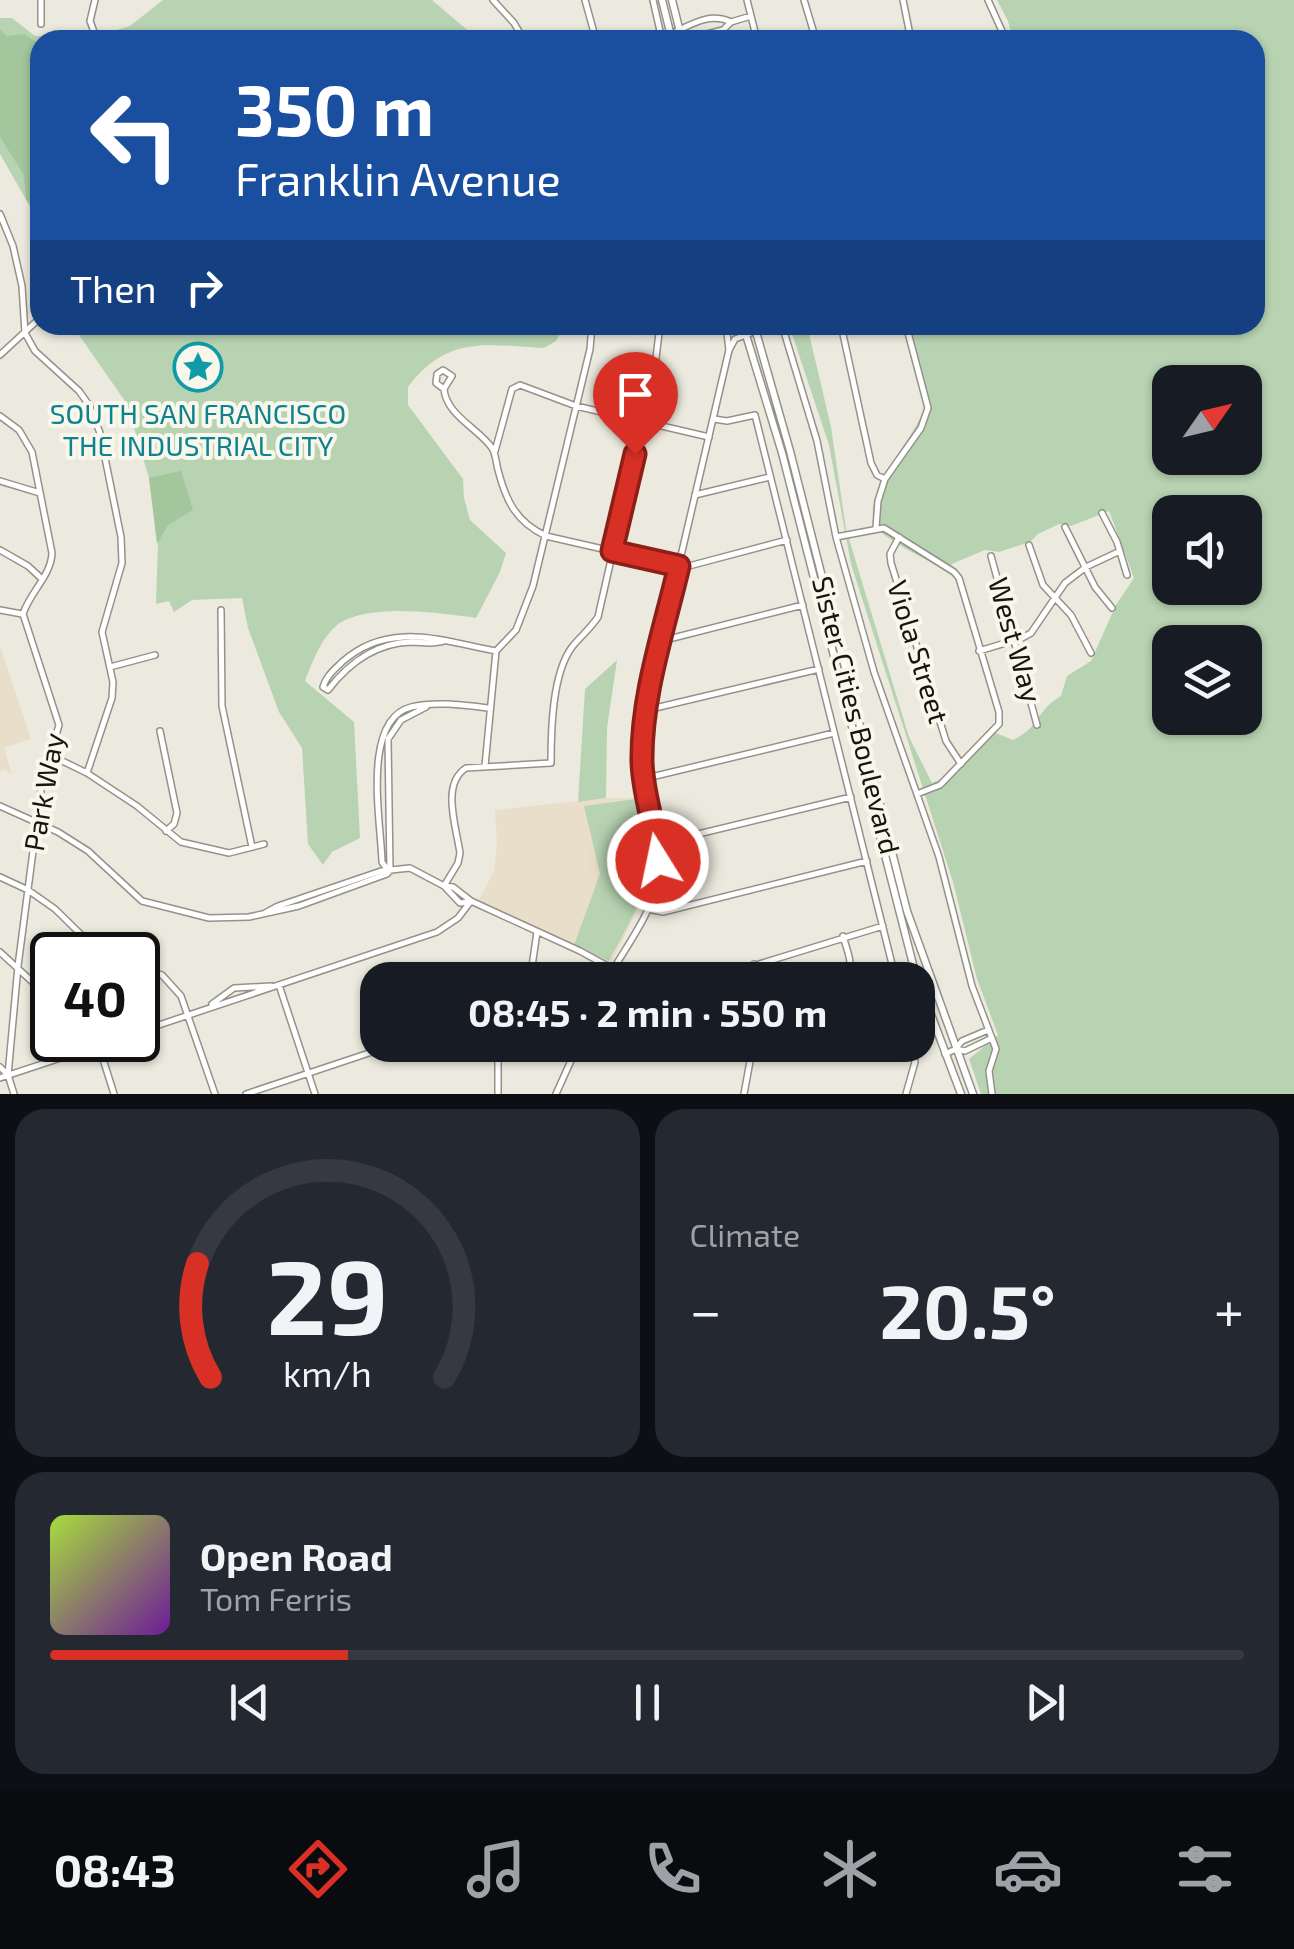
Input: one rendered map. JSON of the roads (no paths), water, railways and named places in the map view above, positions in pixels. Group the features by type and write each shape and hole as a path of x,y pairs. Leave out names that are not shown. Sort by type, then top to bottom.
{"main road":[{"path":"662,0 669,30"},
{"path":"672,0 680,30"},
{"name":"Sister Cities Boulevard","path":"746,335 782,453 913,962"},
{"name":"Sister Cities Boulevard","path":"757,335 906,911 973,1094"},
{"name":"Sister Cities Boulevard","path":"935,1027 961,1094"}],"street":[{"path":"41,0 41,24"},
{"path":"93,30 90,21 95,0"},
{"path":"493,0 518,30"},
{"path":"585,0 593,30"},
{"path":"654,0 660,30"},
{"path":"746,0 754,30"},
{"path":"804,0 813,30"},
{"path":"903,0 909,30"},
{"path":"988,0 1002,30"},
{"path":"723,30 731,22 751,16"},
{"path":"677,30 720,17 731,22"},
{"path":"0,214 13,246 22,286 25,333 34,351 79,391 100,433 121,537 122,563 102,632 112,698 87,773"},
{"path":"0,355 30,328"},
{"path":"484,766 496,651 516,630 534,586 590,335"},
{"path":"444,886 460,852 453,781 466,768 551,763 551,726 562,665 598,617 656,366 659,335"},
{"path":"727,335 729,350"},
{"path":"618,962 648,909 658,879 657,844 643,779 646,707 729,350 739,335"},
{"path":"785,335 817,442 836,537 874,672 939,857 972,986 996,1049 989,1072 992,1094"},
{"path":"842,335 871,463 885,479"},
{"path":"876,527 885,479 921,428 928,408 909,335"},
{"path":"709,438 576,406 520,385 512,390 495,451 505,495 515,514 529,528 546,536 679,566 697,565 786,540"},
{"path":"444,389 453,409 495,451"},
{"path":"714,419 727,421 755,415 891,962"},
{"path":"0,416 25,437 32,452 52,553 51,564 28,596 22,614 0,610"},
{"path":"695,495 770,477"},
{"path":"0,482 40,493"},
{"path":"1102,513 1127,575"},
{"path":"836,537 876,527 898,537 958,578 1000,718 995,731 940,785 916,794"},
{"path":"1065,527 1094,587 1112,608"},
{"name":"Viola Street","path":"898,537 890,554 891,562 946,742 961,764"},
{"path":"1030,546 1043,585 1072,614 1090,653"},
{"path":"0,550 42,579"},
{"path":"980,651 1031,632 1065,582 1120,550"},
{"name":"West Way","path":"991,556 1037,726"},
{"path":"661,641 803,605"},
{"path":"220,610 222,706 252,847"},
{"name":"Park Way","path":"8,1076 37,821 59,725 22,614"},
{"path":"348,662 325,690 326,678 364,647 392,637 420,635 496,651"},
{"path":"110,666 155,655"},
{"path":"646,707 818,669"},
{"path":"390,872 382,862 378,750 381,735 399,712 410,707 488,708"},
{"path":"160,731 177,813 174,824 166,831"},
{"path":"643,779 835,733"},
{"path":"50,755 87,773 137,806 181,842 228,853 264,844"},
{"path":"657,844 851,797"},
{"path":"0,806 37,821 88,851 142,902 209,918 234,919 265,913 382,872 410,868 597,962"},
{"path":"648,909 663,912 867,861"},
{"path":"0,876 55,908 79,932"},
{"path":"160,1024 206,1009 234,988 279,985 436,932 458,918 471,901"},
{"path":"760,962 882,926"},
{"path":"533,962 538,932"},
{"path":"843,936 850,962"},
{"path":"0,952 30,978"},
{"path":"160,974 174,984 188,1014 214,1094"},
{"path":"279,985 316,1094"},
{"path":"945,1054 956,1049 962,1040 988,1030"},
{"path":"956,1049 965,1051 992,1038"},
{"path":"246,1094 360,1056"},
{"path":"0,1078 46,1062"},
{"path":"104,1062 114,1094"},
{"path":"498,1062 498,1094"},
{"path":"556,1094 570,1062"},
{"path":"744,1094 750,1062"},
{"path":"906,1094 914,1062"},
{"path":"0,1067 14,1094"}],"place":[{"name":"SOUTH SAN FRANCISCO THE INDUSTRIAL CITY","path":"198,367"}]}
